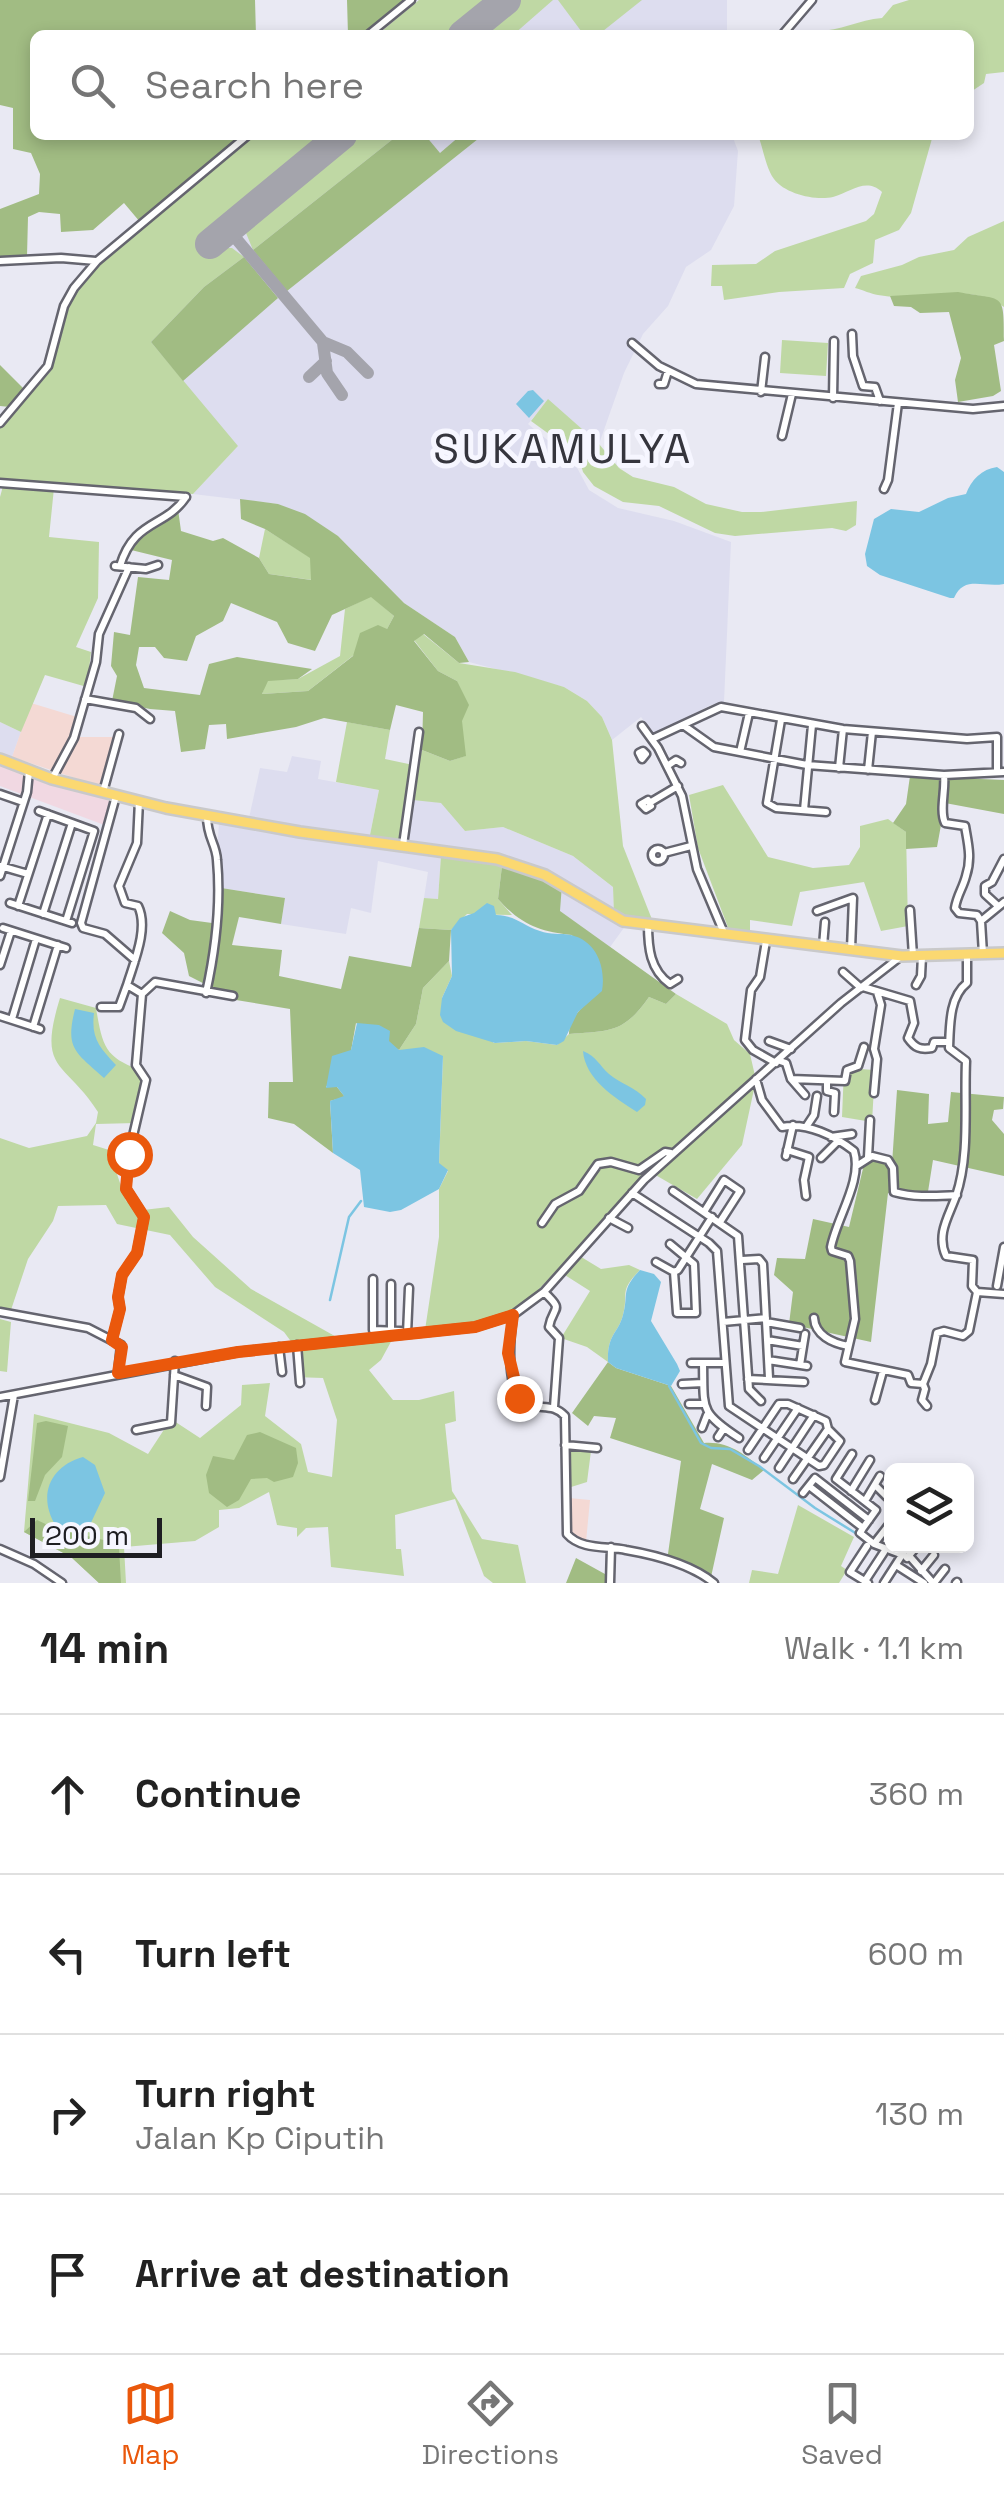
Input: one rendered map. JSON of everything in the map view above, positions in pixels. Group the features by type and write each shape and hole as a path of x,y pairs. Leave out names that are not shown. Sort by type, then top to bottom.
{"main road":[{"path":"0,759 52,779 207,816 318,835 468,853 532,870 623,921 766,942 902,956 1004,953"}],"street":[{"path":"374,30 410,0"},
{"path":"786,30 812,0"},
{"path":"0,424 48,366 67,298 97,261 242,140"},
{"path":"0,261 97,261"},
{"path":"852,334 853,356 863,386 875,387 880,401"},
{"path":"833,398 834,341"},
{"path":"632,343 668,371 696,384 973,409 1004,406"},
{"path":"761,392 765,357"},
{"path":"659,384 664,384 668,371"},
{"path":"782,436 792,394"},
{"path":"884,489 898,403"},
{"path":"0,483 186,497 179,506 135,534 117,566 158,566"},
{"path":"52,779 74,738 96,662 99,634 129,568"},
{"path":"85,699 136,708 150,719"},
{"path":"652,739 716,707 843,729 968,739 997,737 1000,772 944,774 807,765 710,745 683,725"},
{"path":"740,752 749,713"},
{"path":"781,720 767,803 776,808 826,812"},
{"path":"804,810 812,725"},
{"path":"642,726 678,786 701,880 725,934"},
{"path":"839,768 843,729"},
{"path":"403,845 419,732"},
{"path":"868,770 872,732"},
{"path":"103,793 119,734"},
{"path":"646,754 658,748"},
{"path":"668,766 676,760 681,763"},
{"path":"0,876 33,772"},
{"path":"944,774 942,818 945,824 965,826 971,852 955,908 959,914 977,915 981,921 983,954"},
{"path":"650,802 678,786"},
{"path":"0,794 24,802"},
{"path":"116,796 81,924 105,934 134,960"},
{"path":"101,1006 118,1007 134,960 142,912 138,906 125,903 119,886 137,843 139,801"},
{"path":"39,811 48,814 72,823 91,829 94,834 69,922 14,904 48,814"},
{"path":"206,994 218,892 216,852 207,836 207,816"},
{"path":"43,914 72,823"},
{"path":"664,853 691,846"},
{"path":"981,921 1001,903 985,894 985,886 992,882 1004,858"},
{"path":"2,866 28,874"},
{"path":"817,911 853,898 851,949"},
{"path":"910,910 921,976 916,985"},
{"path":"824,946 825,922"},
{"path":"648,924 648,944 659,976 670,984 678,979"},
{"path":"0,965 7,930 62,946 37,1028 0,1016"},
{"path":"12,1020 30,975 36,939"},
{"path":"766,942 758,982 752,990 745,1040 753,1050 789,1066 791,1079 806,1095"},
{"path":"966,955 967,983 958,989 949,1042 951,1052 966,1061 964,1154 956,1195 942,1232 943,1252 950,1258 973,1260 972,1286 977,1292 1004,1294"},
{"path":"0,1397 175,1362 475,1327 513,1315 544,1292 609,1218 673,1154 861,987 902,956"},
{"path":"844,972 861,987 912,1004 914,1023 908,1038 914,1047 922,1050 932,1048 934,1042 949,1042"},
{"path":"112,1340 120,1309 122,1275 137,1253 144,1217 126,1189 129,1154 146,1080 136,1066 142,994 155,982 233,996"},
{"path":"127,985 142,994"},
{"path":"874,1093 878,1058 874,1049 881,1005 876,991"},
{"path":"769,1040 791,1049"},
{"path":"791,1079 844,1081 846,1070 858,1066 864,1047"},
{"path":"756,1080 762,1100 778,1124 806,1126 852,1147 858,1165"},
{"path":"827,1081 827,1091 835,1094 834,1112"},
{"path":"806,1126 814,1116 818,1096"},
{"path":"868,1158 870,1120"},
{"path":"794,1124 787,1153 809,1157 806,1196"},
{"path":"820,1158 834,1140 852,1134"},
{"path":"542,1223 555,1204 580,1191 598,1164 611,1162 639,1170 665,1152 673,1154"},
{"path":"922,1384 911,1383 908,1375 845,1362 854,1318 850,1261 831,1247 858,1165 868,1158 884,1158 892,1164 894,1192 921,1198 956,1195"},
{"path":"670,1244 687,1256 694,1264 696,1313 677,1313 674,1272 687,1256 699,1237 740,1191 724,1180 704,1212"},
{"path":"673,1191 738,1236 748,1379 751,1393 762,1401"},
{"path":"632,1194 717,1251 726,1401 819,1466 840,1441 828,1429"},
{"path":"609,1218 628,1228"},
{"path":"998,1286 1004,1248"},
{"path":"742,1260 763,1264 769,1378"},
{"path":"656,1262 674,1272"},
{"path":"374,1280 372,1330 407,1332"},
{"path":"390,1330 391,1284"},
{"path":"407,1332 409,1288"},
{"path":"544,1292 557,1310 549,1326 560,1342 554,1407"},
{"path":"922,1384 937,1334 944,1331 963,1336 969,1330 977,1292"},
{"path":"0,1312 88,1328 112,1340 122,1347 118,1373"},
{"path":"513,1315 508,1353 519,1398 528,1405 554,1407 565,1416 567,1534 578,1543 691,1569 714,1583"},
{"path":"814,1318 816,1328 827,1339 848,1346"},
{"path":"722,1322 766,1320 802,1331 803,1366 768,1360"},
{"path":"767,1340 803,1346"},
{"path":"298,1345 300,1382"},
{"path":"279,1347 282,1372"},
{"path":"136,1430 171,1422 175,1362"},
{"path":"691,1363 724,1362"},
{"path":"702,1428 707,1415 703,1363"},
{"path":"875,1400 883,1371"},
{"path":"174,1375 207,1388 206,1406"},
{"path":"748,1379 804,1382"},
{"path":"682,1384 704,1383"},
{"path":"922,1384 922,1400 928,1406"},
{"path":"0,1476 14,1394"},
{"path":"689,1404 704,1404"},
{"path":"748,1450 779,1404 798,1408 828,1423 828,1429 793,1479"},
{"path":"764,1458 798,1408"},
{"path":"707,1415 738,1438"},
{"path":"778,1468 814,1416"},
{"path":"718,1437 724,1428"},
{"path":"565,1445 597,1448"},
{"path":"852,1454 836,1478 876,1510 860,1533 870,1545 884,1548"},
{"path":"851,1490 870,1460"},
{"path":"865,1501 880,1476"},
{"path":"863,1528 806,1489 814,1478 869,1520"},
{"path":"874,1485 884,1494"},
{"path":"884,1530 850,1572 866,1582 888,1553"},
{"path":"610,1583 611,1548"},
{"path":"0,1549 62,1583"},
{"path":"895,1553 924,1583"},
{"path":"884,1583 908,1553"},
{"path":"921,1572 934,1555"},
{"path":"901,1559 920,1566 921,1572 934,1583 945,1569"},
{"path":"904,1583 911,1573"}],"shaded area":[{"path":"419,0 727,0 727,30 383,30"},
{"path":"250,140 734,140 738,151 734,206 711,250 686,267 668,306 643,334 624,373 599,444 548,400 528,424 574,462 589,490 618,508 674,521 731,542 724,702 654,734 641,717 612,740 602,717 587,701 564,687 469,662 455,637 404,603 338,536 278,504 193,494 238,446 50,372 68,308 88,277"},
{"path":"31,703 77,717 71,737 115,737 102,787 12,757"},
{"path":"0,722 21,732 12,757 0,752"},
{"path":"292,756 321,761 318,779 379,790 369,840 249,818 260,768 287,772"},
{"path":"0,765 46,783 116,801 107,826 0,786"},
{"path":"413,799 442,803 465,831 503,827 573,856 613,887 614,915 626,925 610,947 559,911 562,884 503,859 408,843"},
{"path":"219,822 441,856 438,899 424,898 428,872 378,861 371,913 351,908 346,934 281,924 285,898 215,887"},
{"path":"569,1498 590,1500 586,1542 574,1539 568,1531"}],"green space":[{"path":"0,0 255,0 256,30 30,30 30,140 237,140 140,222 124,203 93,230 61,232 60,214 39,212 28,217 27,256 0,262 0,209 39,194 40,174 31,153 13,149 13,108 0,105"},
{"path":"347,0 405,0 370,30 348,30"},
{"path":"419,0 497,0 460,30 383,30"},
{"path":"514,0 553,0 519,30 478,30"},
{"path":"558,0 642,0 604,30 580,30"},
{"path":"909,0 1004,0 1004,72 986,74 984,83 974,90 974,30 832,30 882,18 893,5"},
{"path":"250,140 327,140 256,199 245,202 203,235 217,253 232,248 244,257 204,287 151,342 238,446 193,494 54,488 49,537 99,542 98,598 76,647 91,652 87,687 45,675 21,732 0,722 0,426 50,372 68,308 103,260"},
{"path":"344,140 392,140 253,250 246,233 262,207"},
{"path":"392,140 429,140 440,153 455,140 477,140 287,291 253,250"},
{"path":"760,140 932,140 911,213 899,230 875,240 873,263 850,274 844,288 724,300 722,286 711,286 712,265 756,264 775,251 866,221 874,214 882,192 864,186 833,197 810,197 779,184"},
{"path":"1004,221 1004,307 990,299 960,293 894,297 855,288 861,276 954,250 968,237"},
{"path":"244,257 278,298 183,381 151,342 204,287"},
{"path":"958,292 993,298 1002,305 1004,341 994,345 1001,391 958,402 955,380 961,358 949,312 920,313 911,307 894,306 890,296"},
{"path":"782,340 828,343 826,376 780,373"},
{"path":"0,365 25,390 10,407 0,406"},
{"path":"548,399 633,477 674,487 706,504 742,512 857,501 856,525 846,531 832,528 735,536 715,533 659,506 623,502 594,486 583,472 578,455 531,421"},
{"path":"240,499 278,504 305,514 338,536 404,603 455,637 469,662 459,663 424,634 414,641 438,671 457,681 469,705 462,721 466,756 450,761 422,750 423,712 396,705 390,730 324,718 227,739 226,724 209,725 205,749 181,752 175,711 112,701 117,676 111,666 114,632 130,635 138,577 169,580 172,560 127,549 147,522 178,509 181,531 213,541 223,538 259,558 269,574 311,580 310,558 265,529 241,519","holes":["371,597 394,616 387,629 378,625 360,633 353,656 308,691 262,694 268,681 298,679 312,669 237,657 209,664 200,695 144,688 136,665 139,647 155,647 164,658 187,661 196,636 223,621 231,603 277,622 288,643 315,651 332,615"]},
{"path":"265,529 311,558 312,580 269,574 259,558"},
{"path":"371,596 394,616 387,629 308,691 262,694 267,680 298,679 340,656 345,609"},
{"path":"423,634 459,663 515,672 564,687 587,701 602,717 612,740 623,846 653,922 614,915 613,887 573,856 503,827 465,831 441,803 413,800 408,843 369,840 379,790 336,782 347,722 390,730 385,759 418,766 422,750 450,761 465,756 457,681 438,671 414,640"},
{"path":"910,776 1004,780 1004,814 945,803 937,847 906,849 906,832 893,823 906,804"},
{"path":"723,785 768,857 813,868 849,865 860,847 860,826 888,819 906,832 908,926 881,931 864,882 800,892 792,926 750,920 750,932 729,930 698,848 689,795"},
{"path":"441,856 502,866 498,899 512,915 467,914 451,930 419,928 424,898 438,899"},
{"path":"502,866 562,884 560,911 676,994 666,1004 649,997 632,1018 615,1028 569,1034 573,1019 589,1000 572,935 531,925 506,908 498,899"},
{"path":"215,887 285,898 281,924 239,917 232,945 282,950 279,976 341,989 349,956 411,967 419,928 451,930 449,961 423,988 416,1024 399,1050 356,1023 351,1051 326,1087 337,1087 345,1097 330,1101 333,1153 294,1124 268,1118 269,1082 293,1082 290,1009 236,1000 189,976 184,953 162,933 170,911 190,920 212,923"},
{"path":"449,961 452,976 442,998 494,1043 526,1041 557,1045 569,1034 624,1024 649,997 666,1004 676,994 727,1024 734,1040 750,1054 756,1080 742,1145 697,1199 652,1173 573,1252 601,1269 629,1265 640,1270 627,1288 608,1362 587,1347 561,1338 590,1291 557,1270 509,1321 456,1333 455,1328 425,1330 439,1237 439,1189 448,1171 439,1164 443,1057 399,1050 416,1024 423,988"},
{"path":"60,998 96,1008 108,1050 122,1062 146,1072 136,1123 96,1124 93,1145 109,1150 126,1201 143,1210 169,1207 193,1237 251,1289 349,1344 393,1338 381,1360 369,1370 393,1400 419,1400 454,1391 456,1421 445,1424 452,1491 482,1539 518,1545 526,1583 493,1583 484,1576 455,1499 395,1515 396,1549 401,1549 404,1576 331,1567 328,1527 306,1528 297,1537 297,1528 277,1525 269,1492 239,1508 219,1510 219,1527 195,1541 124,1547 126,1583 99,1583 71,1557 24,1532 34,1414 109,1433 148,1454 171,1419 200,1438 241,1405 242,1385 270,1383 265,1416 301,1444 308,1472 332,1477 337,1420 323,1378 294,1377 298,1351 284,1332 215,1287 170,1235 117,1224 106,1205 58,1206 53,1221 28,1259 9,1316 0,1314 0,1138 29,1148 87,1136 96,1123 98,1112 53,1053 51,1040"},
{"path":"844,1068 875,1070 872,1122 842,1117"},
{"path":"897,1090 929,1094 928,1124 948,1122 951,1092 1004,1097 1003,1109 994,1110 992,1120 1004,1134 1004,1176 933,1160 927,1198 888,1193 871,1342 789,1324 793,1292 774,1275 777,1258 805,1259 813,1219 849,1227 866,1156 892,1164"},
{"path":"0,1319 11,1322 7,1372 0,1371"},
{"path":"608,1362 671,1386 704,1443 729,1447 764,1470 752,1480 712,1464 700,1509 724,1518 711,1577 675,1568 667,1561 681,1461 610,1438 616,1418 594,1416 588,1426 572,1413"},
{"path":"37,1423 68,1426 62,1457 45,1475 35,1501 28,1501"},
{"path":"260,1432 296,1448 298,1463 293,1477 274,1482 267,1478 251,1479 239,1500 227,1507 209,1493 206,1475 213,1456 234,1460 247,1435"},
{"path":"568,1450 591,1451 587,1482 568,1488"},
{"path":"798,1505 854,1537 841,1566 847,1570 839,1583 749,1583 752,1570 778,1574"},
{"path":"37,1520 112,1542 119,1548 121,1583 99,1583 71,1557 24,1532"},
{"path":"576,1558 614,1579 613,1583 566,1583"}],"water":[{"path":"533,390 544,401 529,418 516,404"},
{"path":"997,467 1004,472 1004,584 969,585 950,598 880,575 867,566 865,554 874,519 891,509 919,512 966,494 978,476"},
{"path":"487,903 494,906 496,915 544,932 580,938 598,957 603,973 602,991 578,1012 564,1041 557,1045 495,1043 456,1031 443,1022 442,998 452,976 451,930 460,918"},
{"path":"75,1009 94,1013 98,1042 116,1065 104,1078 72,1042"},
{"path":"357,1023 379,1025 390,1031 389,1041 399,1050 424,1047 443,1056 439,1163 448,1170 439,1189 401,1210 364,1207 360,1170 333,1153 330,1101 344,1096 337,1087 326,1088 332,1056 351,1050"},
{"path":"583,1051 642,1095 645,1105 637,1112 602,1087 589,1070"},
{"path":"640,1270 654,1274 661,1282 651,1321 680,1371 671,1386 608,1362 609,1346 623,1315 627,1288"},
{"path":"83,1457 95,1465 105,1493 88,1529 78,1533 56,1526 47,1493 62,1467"}],"waterway":[{"path":"330,1300 349,1217 361,1201"},
{"path":"669,1386 701,1443 730,1449 857,1534"}],"taxiway":[{"path":"228,229 323,342 347,352 368,373"},
{"path":"323,343 327,373 342,395"},
{"path":"309,377 326,361"}],"runway":[{"path":"469,30 506,0"},
{"path":"210,244 336,140"}],"district":[{"name":"SUKAMULYA","path":"563,448"}],"route":[{"path":"129,1154 126,1189 144,1217 137,1253 122,1275 118,1297 120,1309 112,1340 122,1347 118,1373 238,1352 475,1327 513,1315 508,1353 519,1398"}]}
